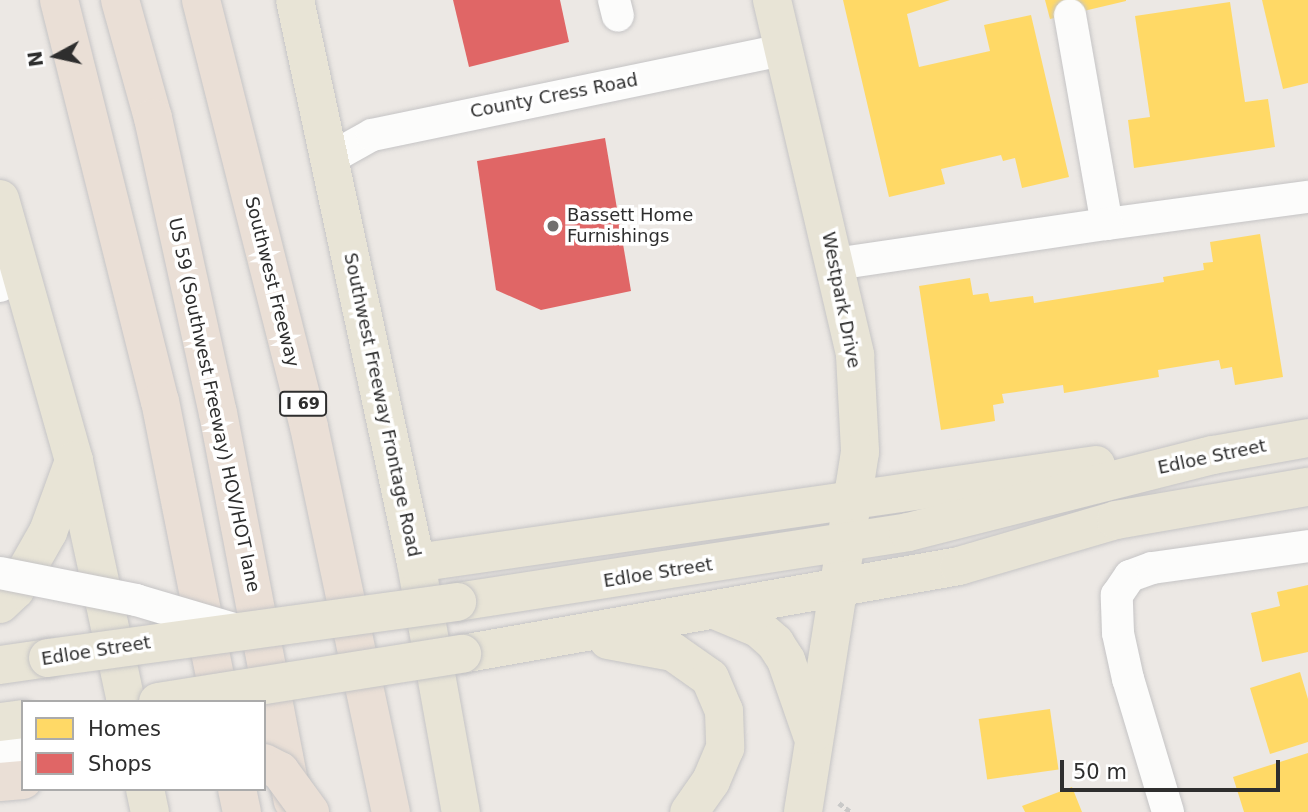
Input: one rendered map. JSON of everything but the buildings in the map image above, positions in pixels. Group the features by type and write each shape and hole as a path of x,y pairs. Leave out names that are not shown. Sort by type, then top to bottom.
{"highway":[{"path":"59,0 160,401 220,700"},
{"name":"US 59 (Southwest Freeway) HOV/HOT lane","path":"120,0 153,118 218,413 295,812"},
{"path":"140,0 193,215 279,626 312,812"},
{"name":"Southwest Freeway","path":"201,0 309,427 391,812"},
{"path":"266,764 280,771 312,812"},
{"path":"0,782 21,780"},
{"path":"237,791 242,812"}],"main road":[{"name":"Southwest Freeway Frontage Road","path":"295,0 416,563 461,812"},
{"name":"Westpark Drive","path":"772,0 855,355 860,452 836,589 803,812"},
{"path":"0,200 74,461 126,700"},
{"name":"Edloe Street","path":"0,665 237,630 572,586 844,543 956,523 1213,455 1308,438"},
{"path":"416,563 1080,466 1213,455"},
{"path":"0,604 15,590 48,532 74,461"},
{"path":"170,700 578,636 959,566 1116,520 1308,487"},
{"path":"717,611 758,628 775,643 786,660 813,739"},
{"path":"578,636 673,652 710,678 724,711 725,748 716,774 689,812"},
{"path":"0,722 21,719"},
{"path":"145,791 150,812"}],"street":[{"path":"1070,15 1107,224"},
{"name":"County Cress Road","path":"329,159 372,135 783,50"},
{"path":"835,264 1308,197"},
{"path":"0,286 14,249"},
{"path":"1168,812 1128,679 1118,633 1117,595 1130,576 1152,568 1308,546"},
{"path":"0,573 136,600 237,630"},
{"path":"0,752 21,748"}],"place":[{"name":"Bassett Home Furnishings","path":"553,226"}]}
